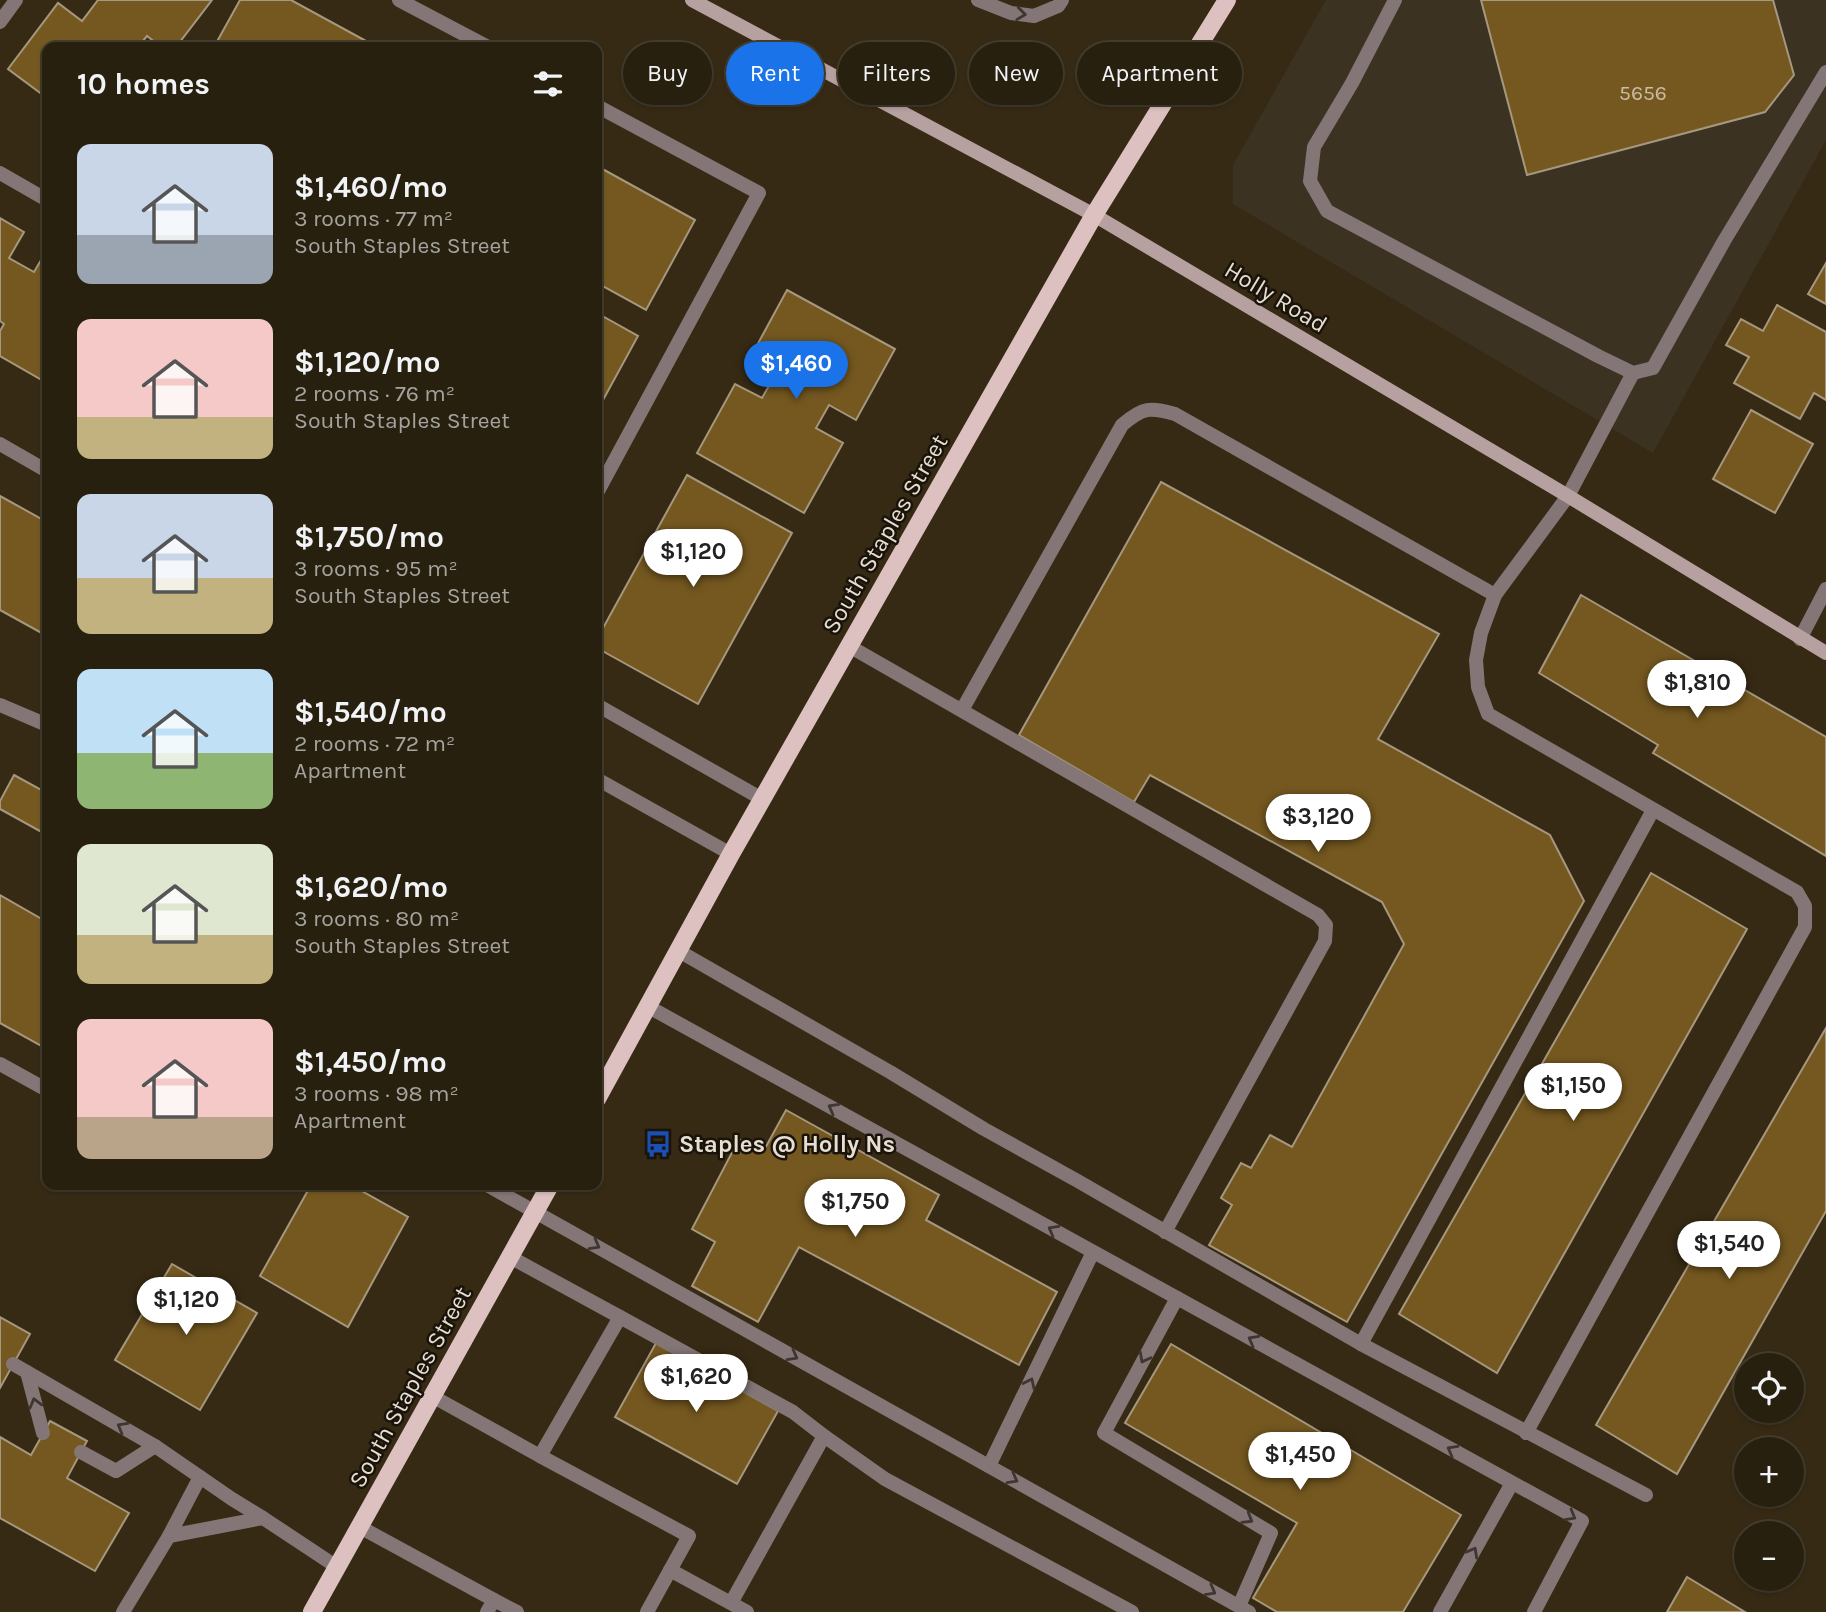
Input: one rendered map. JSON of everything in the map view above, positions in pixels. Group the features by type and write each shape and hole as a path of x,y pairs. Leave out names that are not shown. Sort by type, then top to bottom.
{"main road":[{"name":"Holly Road","path":"692,0 1094,215 1568,496 1826,653"},
{"name":"South Staples Street","path":"602,1089 731,854 1094,215 1227,0"},
{"name":"South Staples Street","path":"312,1612 547,1190"}],"street":[{"path":"0,22 16,0"},
{"path":"399,0 479,42"},
{"path":"978,0 1010,13 1034,16 1058,6 1062,0"},
{"path":"1395,0 1352,83 1314,147 1310,181 1327,211 1633,373 1653,368 1724,241 1826,72"},
{"path":"602,109 760,193 602,484"},
{"path":"0,173 42,197"},
{"path":"1526,1433 1805,926 1805,906 1797,892 1488,713 1478,687 1476,660 1481,633 1495,596 1568,496 1633,373"},
{"path":"962,710 1122,425 1135,414 1154,408 1175,414 1495,596"},
{"path":"0,444 42,468"},
{"path":"1800,639 1826,589"},
{"path":"849,646 1318,915 1326,925 1325,941 1165,1233"},
{"path":"0,705 42,723"},
{"path":"602,708 762,799"},
{"path":"602,782 731,854"},
{"path":"1361,1344 1653,810"},
{"path":"677,950 1361,1344 1646,1495"},
{"path":"647,1006 1582,1521 1534,1612"},
{"path":"0,1064 42,1087"},
{"path":"496,1190 1244,1609 1271,1533 1104,1433 1177,1298"},
{"path":"989,1466 1093,1252"},
{"path":"510,1257 793,1412 885,1479 1132,1612"},
{"path":"540,1457 620,1317"},
{"path":"13,1364 155,1446 337,1567"},
{"path":"27,1372 43,1433"},
{"path":"432,1396 689,1536 647,1612"},
{"path":"731,1603 824,1436"},
{"path":"81,1452 116,1471 155,1446"},
{"path":"123,1612 169,1536 200,1477"},
{"path":"1440,1612 1512,1483"},
{"path":"169,1536 263,1518"},
{"path":"360,1527 491,1606 517,1612"},
{"path":"670,1570 747,1612"}],"shaded area":[{"path":"1326,0 1826,0 1826,140 1653,453 1233,204 1233,165"}],"building":[{"path":"98,0 212,0 180,42 155,42 147,36 142,42 42,42 42,94 8,69 58,3 82,21"},
{"path":"240,0 291,0 368,42 217,42"},
{"path":"1481,0 1773,0 1794,75 1765,112 1527,175"},
{"path":"602,169 695,220 646,310 602,286"},
{"path":"0,218 24,232 9,258 34,272 42,258 42,380 0,356 0,331 4,324 0,321"},
{"path":"1826,263 1826,304 1808,294"},
{"path":"787,290 895,349 856,420 829,405 816,428 843,443 804,513 697,453 735,384 762,398 775,375 749,360"},
{"path":"1777,305 1826,332 1826,400 1814,393 1800,419 1734,383 1749,357 1726,345 1741,319 1763,331"},
{"path":"602,316 638,336 602,402"},
{"path":"1751,410 1813,444 1775,513 1713,479"},
{"path":"687,475 792,533 698,704 602,651 602,630"},
{"path":"1161,482 1439,634 1378,739 1550,835 1584,901 1347,1322 1209,1245 1232,1205 1221,1198 1241,1163 1251,1168 1270,1135 1292,1147 1404,944 1382,902 1150,775 1134,802 1019,735"},
{"path":"0,496 42,519 42,633 0,610"},
{"path":"1581,595 1826,737 1826,856 1653,753 1658,745 1539,673"},
{"path":"14,775 42,790 42,832 0,809 0,801"},
{"path":"1651,873 1747,929 1497,1373 1399,1314"},
{"path":"0,895 42,919 42,1046 0,1023"},
{"path":"1826,1028 1826,1211 1746,1353 1734,1353 1734,1373 1677,1474 1596,1425"},
{"path":"786,1110 939,1195 926,1220 1057,1292 1019,1365 799,1247 758,1322 692,1286 715,1242 692,1229 739,1139 763,1152"},
{"path":"308,1190 360,1190 408,1217 348,1327 260,1276"},
{"path":"172,1264 257,1313 200,1410 115,1360"},
{"path":"0,1317 30,1334 0,1388"},
{"path":"656,1343 778,1411 737,1484 615,1417"},
{"path":"1171,1344 1461,1515 1403,1612 1277,1612 1253,1598 1297,1523 1125,1423"},
{"path":"50,1421 87,1441 67,1478 129,1513 95,1571 0,1518 0,1437 31,1455"},
{"path":"1687,1577 1745,1612 1667,1612"}],"place":[{"name":"Staples @ Holly Ns","path":"658,1144"}]}
